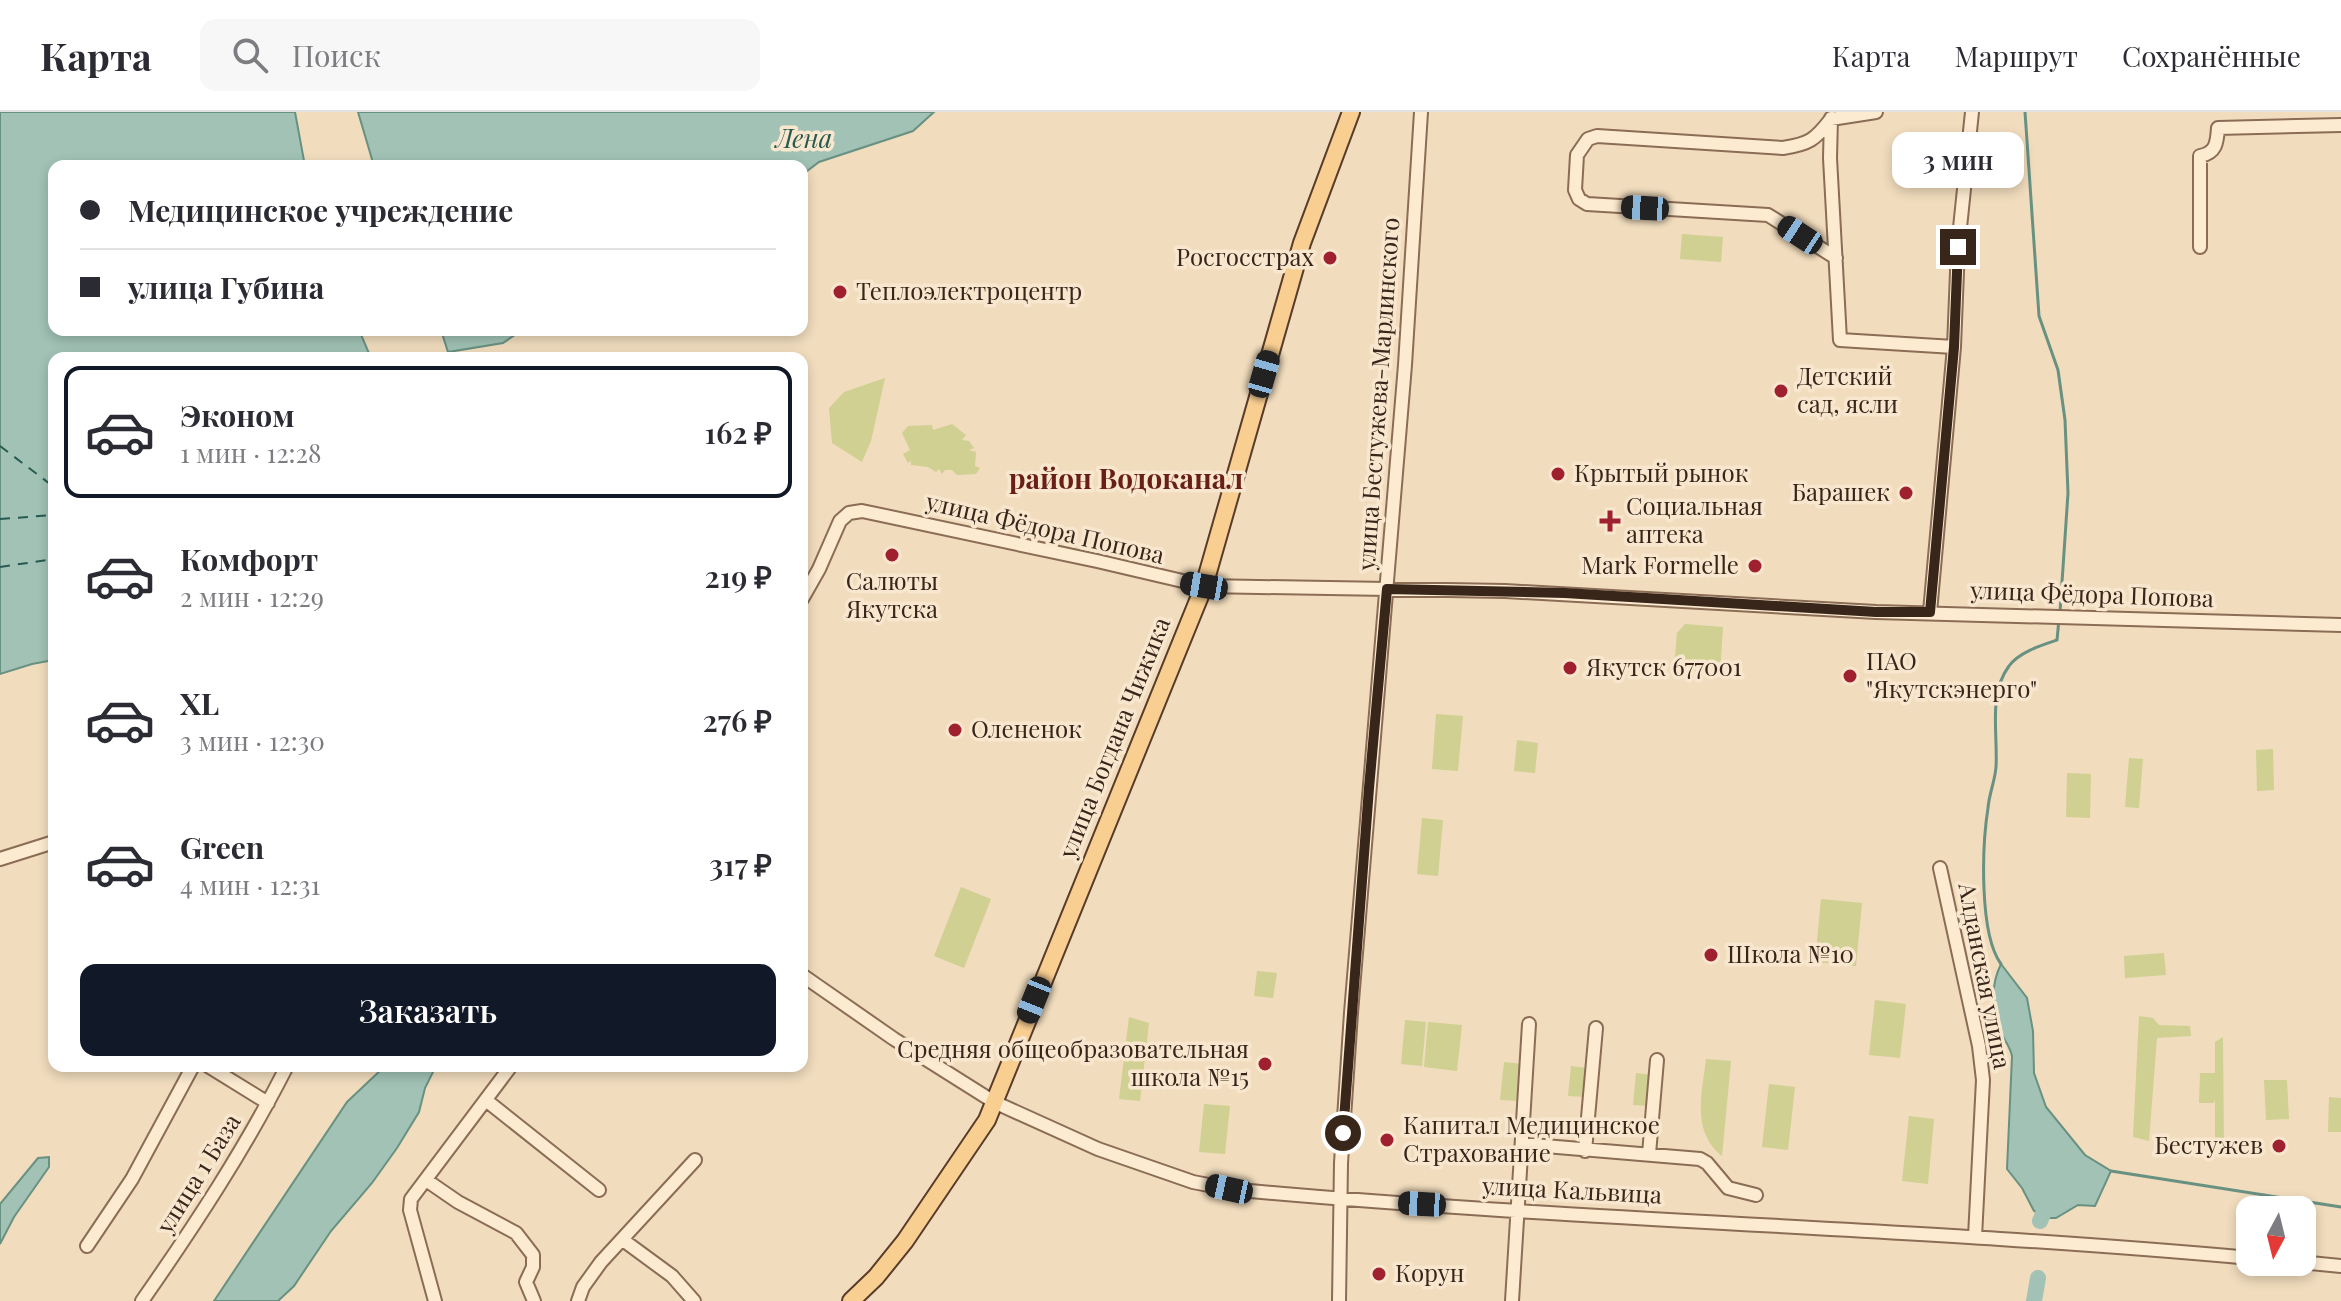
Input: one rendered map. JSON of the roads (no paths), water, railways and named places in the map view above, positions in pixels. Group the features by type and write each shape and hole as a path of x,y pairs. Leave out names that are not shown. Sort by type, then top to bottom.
{"main road":[{"name":"улица Богдана Чижика","path":"851,1301 876,1277 905,1241 987,1120 1204,586 1302,243 1351,112"}],"street":[{"name":"улица Бестужева-Марлинского","path":"1339,1301 1351,1013 1405,365 1421,112"},
{"path":"1831,116 1876,112"},
{"path":"1930,612 1954,347 1968,113"},
{"path":"1831,116 1830,158 1840,340 1954,347"},
{"path":"1831,116 1818,137 1783,148 1597,136 1580,147 1575,187 1579,199 1592,206 1768,215 1836,258"},
{"path":"2200,247 2200,156 2209,154 2216,147 2218,128 2341,125"},
{"name":"улица Фёдора Попова","path":"808,587 844,516 862,511 1204,586 1580,594 1876,612 2341,625"},
{"path":"0,859 48,844"},
{"name":"Алданская улица","path":"1940,868 1979,1046 1983,1080 1975,1237"},
{"name":"улица Кальвица","path":"808,979 994,1102 1098,1149 1193,1182 1229,1189 1341,1199 1975,1237 2236,1257"},
{"path":"1512,1301 1529,1024"},
{"path":"1585,1151 1596,1028"},
{"path":"1649,1154 1657,1060"},
{"path":"87,1246 132,1179 190,1072"},
{"path":"218,1072 268,1103"},
{"name":"улица 1 База","path":"142,1301 255,1129 284,1072"},
{"path":"435,1301 410,1210 411,1199 507,1072"},
{"path":"487,1101 599,1190"},
{"path":"1522,1144 1700,1159 1728,1188 1756,1195"},
{"path":"578,1301 592,1273 695,1160"},
{"path":"426,1180 458,1202 516,1233 533,1255 533,1267 526,1282 534,1301"},
{"path":"623,1240 672,1276 694,1301"},
{"path":"2316,1264 2341,1266"}],"water":[{"path":"0,112 295,112 304,160 48,160 48,336 362,336 368,352 48,352 48,661 0,674"},
{"name":"Лена","path":"358,112 934,112 913,131 819,162 808,170 808,160 372,160"},
{"path":"443,336 513,336 503,343 448,352"},
{"path":"2001,964 2027,998 2033,1031 2034,1073 2046,1107 2085,1155 2111,1171 2095,1206 2078,1205 2056,1218 2048,1218 2034,1211 2007,1169 2012,1056 1994,1007 1995,981"},
{"path":"379,1072 433,1072 419,1112 397,1148 331,1231 294,1286 278,1301 214,1301 347,1102"},
{"path":"49,1157 49,1167 14,1217 0,1244 0,1204 38,1158"}],"waterway":[{"path":"2025,112 2039,316 2058,370 2065,420 2068,493 2060,612"},
{"path":"2001,964 1989,932 1984,889 1986,824 1996,767 1998,689 2013,661 2057,640 2059,619"},
{"path":"2111,1171 2341,1207"},
{"path":"2040,1221 2051,1196"},
{"path":"2034,1301 2038,1278"}],"place":[{"name":"Росгосстрах","path":"1330,258"},
{"name":"Теплоэлектроцентр","path":"840,292"},
{"name":"Детский сад, ясли","path":"1781,391"},
{"name":"Крытый рынок","path":"1558,474"},
{"name":"Барашек","path":"1906,493"},
{"name":"Социальная аптека","path":"1610,521"},
{"name":"Салюты Якутска","path":"892,555"},
{"name":"Mark Formelle","path":"1755,566"},
{"name":"Якутск 677001","path":"1570,668"},
{"name":"ПАО \"Якутскэнерго\"","path":"1850,676"},
{"name":"Олененок","path":"955,730"},
{"name":"Школа №10","path":"1711,955"},
{"name":"Средняя общеобразовательная школа №15","path":"1265,1064"},
{"name":"Капитал Медицинское Страхование","path":"1387,1140"},
{"name":"Бестужев","path":"2279,1146"},
{"name":"Корун","path":"1379,1274"}],"district":[{"name":"район Водоканал","path":"1126,479"}]}
